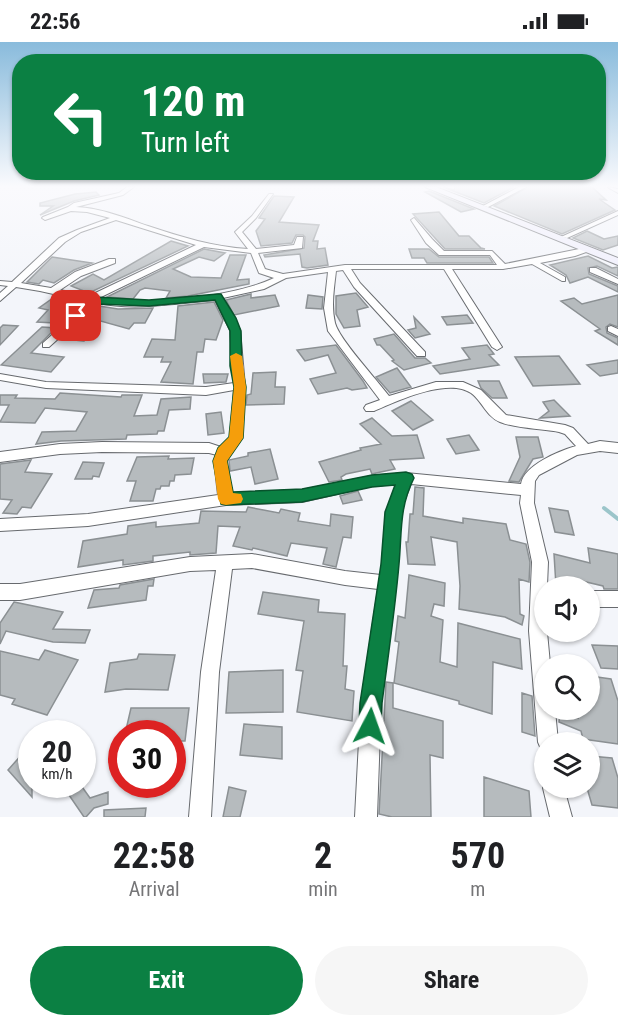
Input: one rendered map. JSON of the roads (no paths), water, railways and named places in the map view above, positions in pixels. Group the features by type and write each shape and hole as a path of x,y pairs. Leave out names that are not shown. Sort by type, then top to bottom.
{"main road":[{"path":"521,223 618,260"},
{"path":"530,223 618,260"}],"street":[{"path":"0,298 18,284 38,261 62,240 102,223"},
{"path":"135,223 202,245 253,252 293,248 299,246 300,239"},
{"path":"247,223 238,232 253,252 260,271 264,274 284,276 345,267 503,267 574,254 586,249"},
{"path":"416,223 429,241 444,254 492,253 503,267"},
{"path":"565,237 596,223"},
{"path":"46,345 92,300 202,245"},
{"path":"52,291 78,274 112,261"},
{"path":"532,261 562,279"},
{"path":"345,267 357,285 421,354"},
{"path":"333,268 328,299 333,331 387,401"},
{"path":"447,268 497,347"},
{"path":"593,270 618,282"},
{"path":"0,282 92,300 149,303 218,297 261,287 284,276"},
{"path":"218,297 231,318 235,331 236,366 240,387 236,438 224,452 220,461 226,499"},
{"path":"0,377 46,385 206,391 240,387"},
{"path":"370,408 444,384 457,384 475,390 503,419 561,428 569,432 585,447"},
{"path":"0,457 60,449 102,447 209,448 224,452"},
{"path":"541,576 540,562 526,502 528,480 534,471 551,461 585,447 618,448"},
{"path":"0,525 88,520 226,499 291,497 372,481 406,478 526,490"},
{"path":"366,817 371,703 387,583 393,512 406,478"},
{"path":"0,592 20,592 190,564 252,561 354,580 387,583"},
{"path":"200,817 210,672 225,562"},
{"path":"600,599 618,599"},
{"path":"556,798 561,817"}],"waterway":[{"path":"604,508 618,519"}]}
